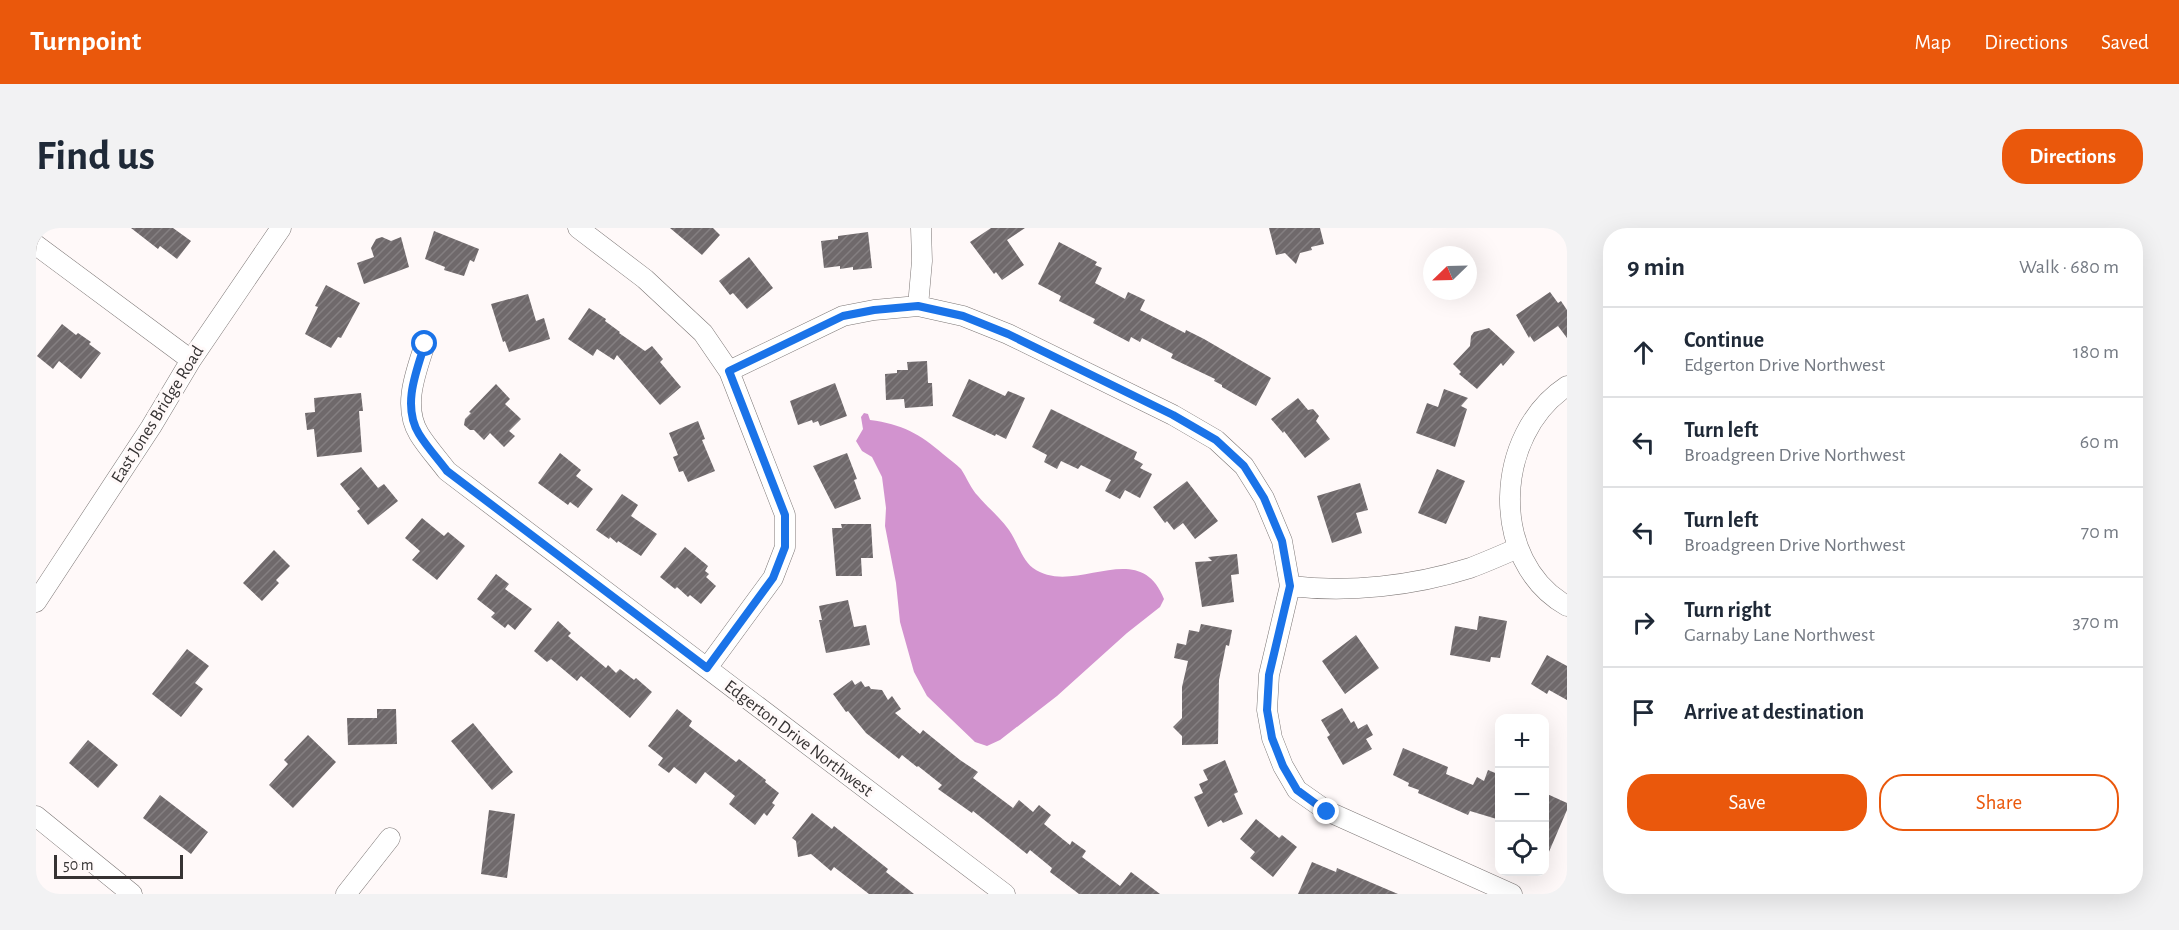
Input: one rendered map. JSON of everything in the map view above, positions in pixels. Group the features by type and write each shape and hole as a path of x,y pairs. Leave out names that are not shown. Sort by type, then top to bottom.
{"street":[{"name":"East Jones Bridge Road","path":"36,602 151,427 191,360 280,228"},
{"path":"578,228 645,279 703,333 729,371 785,515 785,547 773,578 707,668"},
{"path":"918,306 922,261 921,228"},
{"path":"36,245 191,360"},
{"path":"729,371 843,316 874,310 918,306 963,316 1008,334 1173,415 1216,440 1244,466 1264,498 1282,541 1290,586 1269,675 1267,710 1272,738 1283,766 1297,790 1327,812 1512,894"},
{"name":"Edgerton Drive Northwest","path":"425,344 412,384 412,410 417,432 447,471 1005,894"},
{"path":"1567,386 1536,414 1521,441 1511,476 1509,504 1518,548 1536,579 1558,601 1567,606"},
{"path":"1290,586 1317,589 1357,588 1435,578 1471,567 1518,548"},
{"path":"36,816 132,894"},
{"path":"345,894 390,838"}],"shaded area":[{"path":"864,413 868,414 870,420 901,427 918,436 959,467 976,493 1009,530 1033,568 1049,575 1067,576 1122,569 1139,571 1153,581 1164,599 1160,607 1127,633 1057,696 1000,740 987,746 975,742 927,696 914,672 900,622 896,583 885,526 886,508 882,477 872,457 862,451 856,441 863,429 861,417"}],"building":[{"path":"131,228 173,228 191,241 177,259 160,246 158,249"},
{"path":"670,228 713,228 720,235 702,255"},
{"path":"991,228 1025,228 1007,240 1024,265 1002,280 996,272 994,274 970,242"},
{"path":"1269,228 1320,228 1324,244 1300,253 1296,264 1285,253 1276,255"},
{"path":"434,231 479,249 474,262 470,260 464,276 444,270 445,267 425,259"},
{"path":"868,232 872,268 853,270 853,267 840,269 840,266 824,268 821,241"},
{"path":"382,237 391,241 401,237 409,267 364,284 357,263 374,257 371,248 376,239"},
{"path":"1059,242 1097,262 1095,265 1102,268 1095,283 1125,299 1128,292 1145,300 1140,310 1185,333 1186,330 1204,339 1271,378 1256,406 1222,387 1214,381 1215,379 1171,358 1173,354 1142,338 1140,342 1131,337 1129,342 1093,323 1095,319 1059,301 1061,296 1038,284"},
{"path":"749,257 773,288 747,309 733,293 730,295 719,281"},
{"path":"326,285 360,303 341,338 338,337 331,348 305,334 318,307 315,306"},
{"path":"1550,292 1558,303 1561,301 1567,310 1567,338 1558,326 1534,342 1530,336 1529,338 1516,315"},
{"path":"528,294 536,321 544,318 550,339 509,352 505,341 503,342 491,304"},
{"path":"589,308 645,351 652,346 663,359 660,362 681,387 660,405 617,355 614,360 597,349 593,356 568,339"},
{"path":"62,324 76,335 78,333 91,342 89,344 101,353 81,379 59,361 53,369 37,356"},
{"path":"1489,328 1515,352 1503,366 1501,363 1477,389 1459,374 1461,372 1453,364 1470,346 1474,332"},
{"path":"927,361 928,383 932,383 933,406 905,408 904,399 886,400 885,374 897,373 897,370 908,370 907,362"},
{"path":"969,379 1005,396 1008,391 1025,398 1006,439 952,416"},
{"path":"835,383 847,416 820,426 818,421 813,423 812,420 798,425 790,401"},
{"path":"496,384 510,399 505,404 521,419 509,431 515,436 504,447 490,433 484,440 474,430 464,425 465,419 471,413 469,412"},
{"path":"1444,389 1468,398 1461,406 1467,409 1455,447 1416,433 1427,403 1438,407"},
{"path":"361,393 363,411 359,411 362,452 317,457 314,429 307,430 305,413 315,412 314,398"},
{"path":"1298,398 1308,410 1313,409 1319,416 1316,421 1330,439 1305,458 1284,431 1283,433 1271,419"},
{"path":"1051,409 1137,452 1134,459 1143,464 1140,468 1152,474 1140,498 1125,490 1120,499 1105,491 1111,480 1081,465 1078,469 1061,461 1057,469 1044,462 1047,455 1032,447"},
{"path":"698,421 705,439 702,440 715,471 688,482 683,471 679,472 673,457 678,455 669,433"},
{"path":"560,453 581,470 576,476 593,489 578,508 570,502 568,505 538,483"},
{"path":"847,453 857,479 854,480 861,499 835,509 813,466"},
{"path":"361,467 378,488 384,484 398,501 368,525 357,511 360,509 340,484"},
{"path":"1437,469 1465,481 1446,524 1418,513"},
{"path":"1187,481 1218,521 1195,539 1183,523 1174,530 1167,521 1165,523 1153,507"},
{"path":"1360,483 1368,510 1356,513 1362,533 1332,543 1317,496"},
{"path":"622,494 638,505 631,516 657,534 641,556 596,530"},
{"path":"422,518 444,536 448,532 465,546 437,580 412,560 420,551 405,538"},
{"path":"841,524 871,524 873,558 861,558 862,576 836,576 832,528 842,528"},
{"path":"685,547 708,566 705,571 709,574 706,577 716,586 701,604 660,577"},
{"path":"274,550 290,566 276,580 279,583 262,601 243,583"},
{"path":"1237,554 1239,574 1231,575 1234,602 1202,607 1195,562 1212,561 1208,557"},
{"path":"496,574 509,584 505,589 532,609 515,630 508,624 505,628 491,617 495,613 477,599"},
{"path":"848,600 854,627 866,625 870,645 826,653 819,620 822,620 819,606"},
{"path":"1479,616 1507,621 1500,658 1491,657 1490,662 1450,655 1455,626 1477,630"},
{"path":"558,621 571,633 568,636 606,668 608,665 616,673 620,669 634,680 636,678 652,692 630,718 581,676 577,681 551,659 547,662 534,651"},
{"path":"1201,624 1232,630 1229,646 1226,645 1219,680 1218,744 1182,745 1182,736 1173,727 1182,718 1182,687 1188,661 1174,658 1177,643 1186,645 1189,630 1199,632"},
{"path":"1356,635 1379,668 1345,694 1322,661"},
{"path":"187,649 209,666 195,683 203,689 181,717 152,694"},
{"path":"1547,655 1567,666 1567,700 1549,690 1547,694 1531,684"},
{"path":"852,680 855,685 861,681 865,687 882,690 888,700 892,696 901,709 895,713 920,734 923,730 978,772 973,778 1013,808 1019,800 1033,812 1039,805 1051,815 1044,824 1070,845 1072,841 1086,851 1082,857 1120,886 1131,872 1160,894 1079,894 1050,872 1052,868 1030,850 1027,854 973,811 972,813 938,789 942,785 918,766 902,755 899,759 866,733 833,694"},
{"path":"1342,708 1351,723 1354,721 1358,729 1367,724 1373,735 1366,739 1372,749 1343,765 1327,737 1330,735 1321,720"},
{"path":"377,709 396,709 397,744 348,745 347,718 377,718"},
{"path":"677,709 692,721 689,726 736,762 739,759 779,793 772,803 775,805 767,816 764,813 755,825 729,804 735,796 705,772 696,784 674,767 669,773 658,765 663,758 648,746"},
{"path":"473,723 513,772 492,790 451,741"},
{"path":"308,735 336,762 293,808 269,785 288,764 284,760"},
{"path":"88,740 118,765 98,788 69,763"},
{"path":"1403,748 1448,767 1446,774 1473,785 1477,777 1484,781 1488,770 1495,773 1495,818 1470,811 1468,815 1418,793 1419,790 1408,786 1409,783 1393,775"},
{"path":"1225,760 1238,792 1234,794 1243,814 1223,823 1221,820 1208,827 1194,797 1203,793 1199,784 1208,780 1203,770"},
{"path":"160,795 208,832 191,854 143,818"},
{"path":"1549,795 1567,803 1567,810 1549,852"},
{"path":"489,810 515,814 507,878 481,874"},
{"path":"812,813 832,829 834,826 888,869 886,872 914,894 869,894 834,867 831,871 811,854 798,857 796,841 792,838"},
{"path":"1256,819 1279,838 1282,835 1297,847 1273,877 1250,858 1255,852 1240,839"},
{"path":"1312,862 1336,872 1337,868 1398,894 1298,894"}],"route":[{"path":"425,344 412,384 412,410 417,432 447,471 707,668 773,578 785,547 785,515 729,371 843,316 874,310 918,306 963,316 1008,334 1173,415 1216,440 1244,466 1264,498 1282,541 1290,586 1269,675 1267,710 1272,738 1283,766 1297,790 1327,812"}]}
